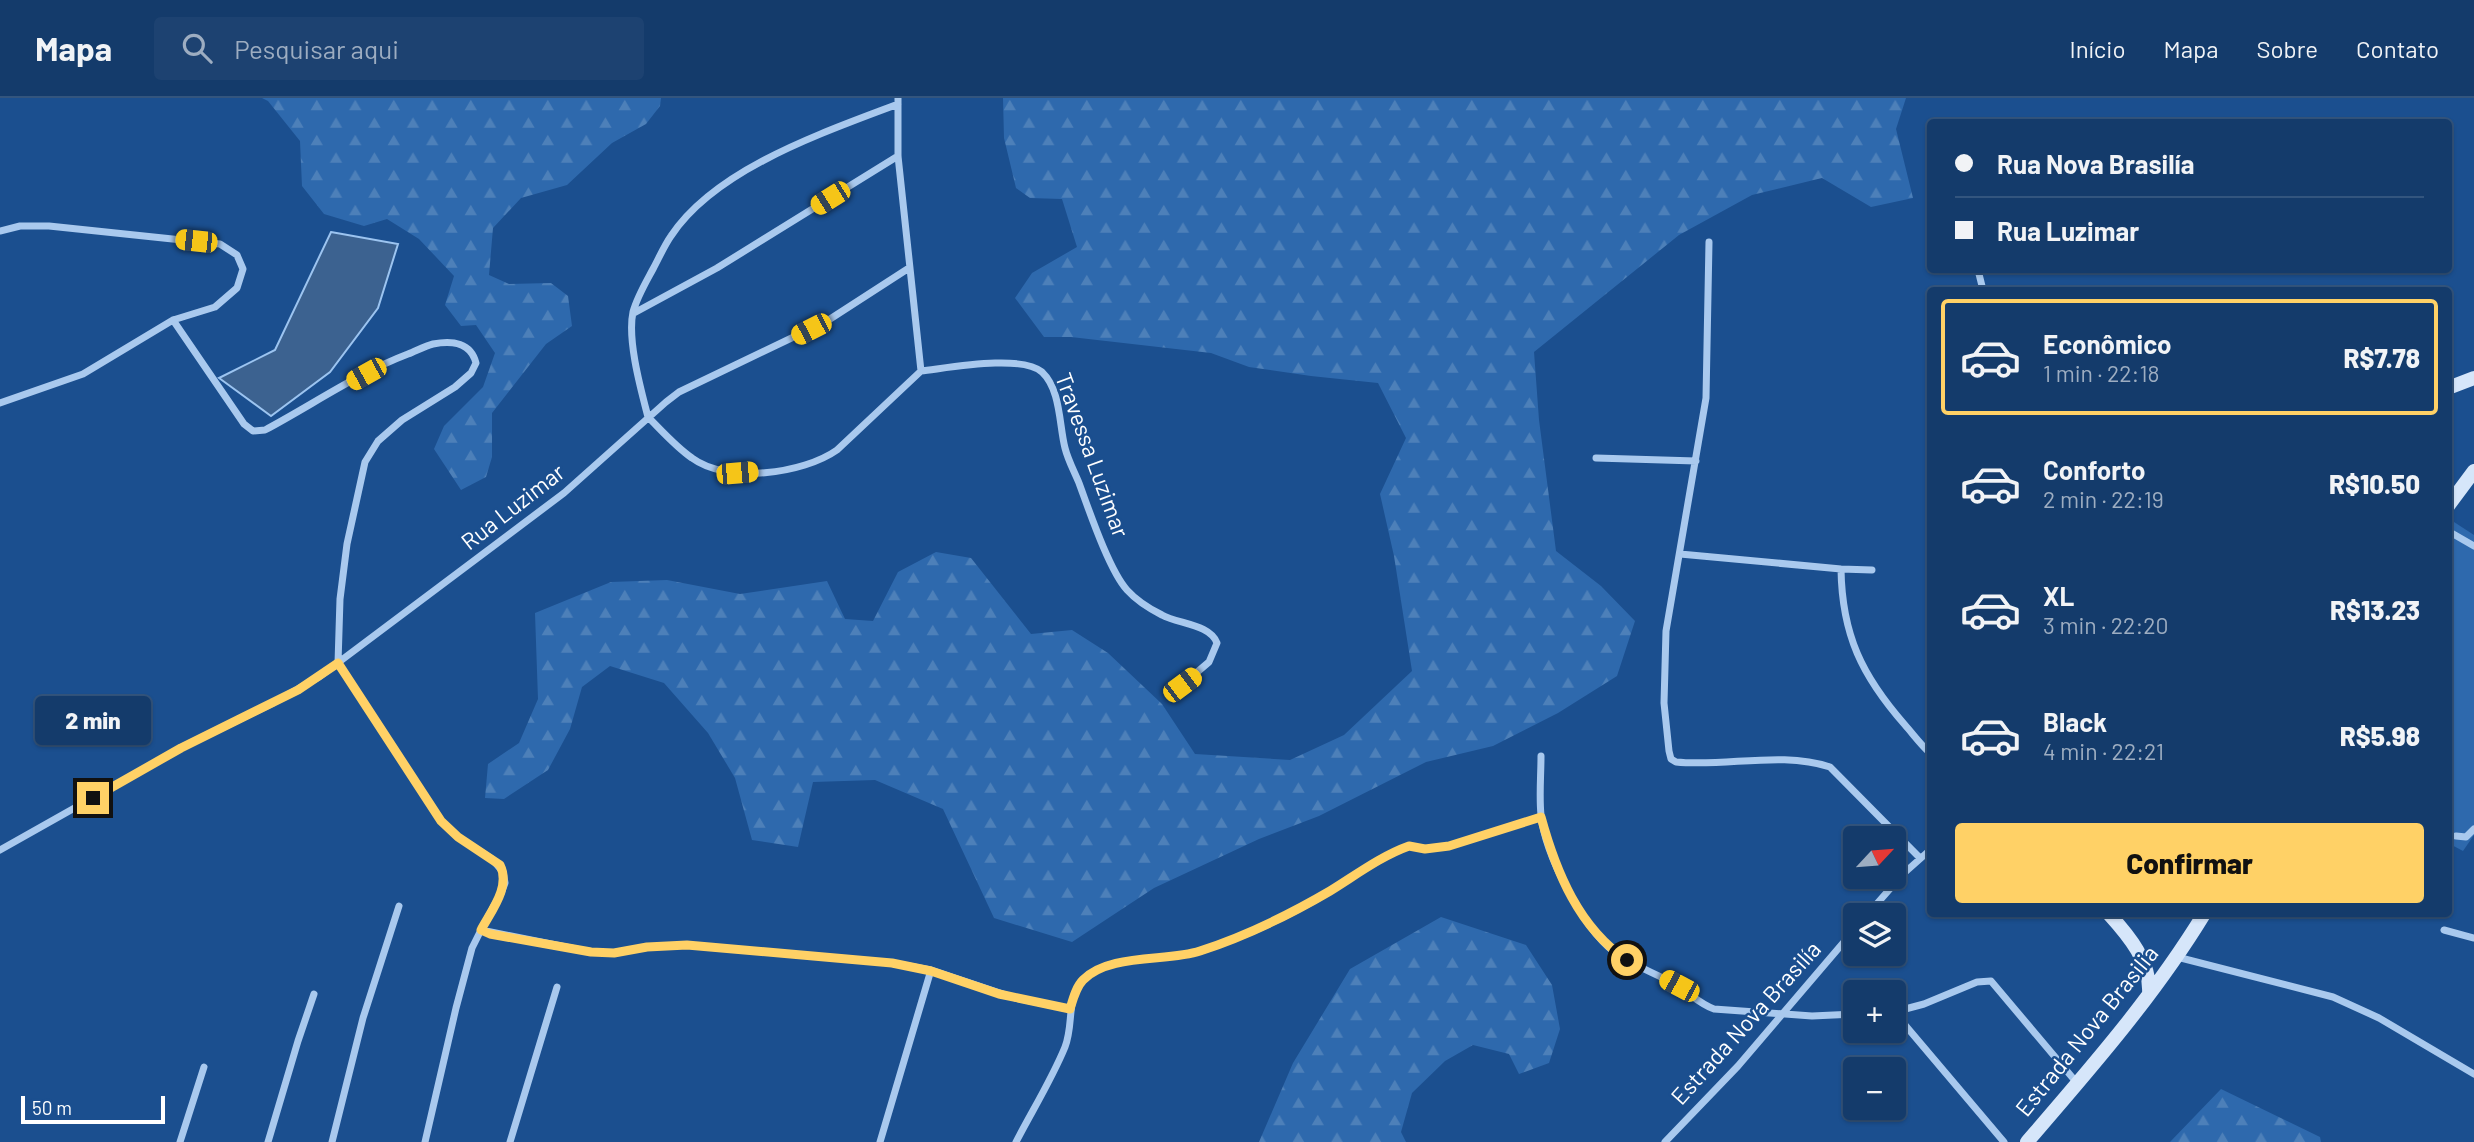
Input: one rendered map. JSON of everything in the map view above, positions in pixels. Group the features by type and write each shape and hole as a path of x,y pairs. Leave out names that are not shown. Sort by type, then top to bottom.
{"street":[{"path":"898,101 898,156 921,372 824,459 777,472 737,473 720,471 692,459 648,417 640,387 634,343 633,313 671,235 701,202 756,166 807,139 898,101"},
{"path":"633,313 717,268 898,156"},
{"path":"0,232 20,226 49,226 220,244 237,255 243,269 237,288 215,307 173,320 83,374 0,403"},
{"path":"1709,242 1706,398 1666,631 1665,735 1671,759 1684,763 1813,761 1830,767 1920,858"},
{"name":"Rua Luzimar","path":"0,850 181,748 298,690 338,663 564,493 679,392 827,321 909,268"},
{"path":"173,320 244,424 253,431 265,430 384,363 433,344 467,347 473,352 477,363 456,387 402,419 378,441 365,462 346,544 340,599 338,663 441,821 458,837 500,865 505,883 479,933 445,1052 425,1142"},
{"name":"Travessa Luzimar","path":"921,372 994,363 1029,366 1040,371 1055,396 1066,453 1094,525 1125,588 1163,616 1205,629 1215,637 1217,643 1209,662 1182,685"},
{"path":"2452,386 2474,378"},
{"path":"1596,458 1696,461"},
{"path":"2452,501 2474,471"},
{"path":"2452,533 2474,546"},
{"path":"1680,554 1872,570"},
{"path":"1841,569 1841,595 1860,664 1896,715 1927,750"},
{"path":"1541,756 1541,817 1548,842 1574,904 1599,938 1614,951 1641,969 1679,986 1703,1006 1782,1015 1843,1014"},
{"path":"1016,1142 1065,1046 1071,1020 1070,1009 1084,978 1105,968 1153,957 1186,955 1245,935 1310,903 1409,846 1425,849 1449,846 1541,817"},
{"path":"2456,836 2466,837 2474,829"},
{"path":"1878,903 1927,852"},
{"path":"331,1142 363,1018 399,906"},
{"path":"2112,917 2143,961 2150,984 2149,994"},
{"name":"Estrada Nova Brasilia","path":"2027,1142 2117,1036 2202,917"},
{"path":"2444,930 2474,938"},
{"path":"479,933 591,952 614,953 647,947 687,945 892,963 931,971 999,994 1070,1009"},
{"name":"Estrada Nova Brasilía","path":"1665,1142 1719,1086 1843,943"},
{"path":"2176,957 2271,979 2333,997 2379,1018 2474,1074"},
{"path":"880,1142 931,971"},
{"path":"1906,1009 1977,982 1991,981 2077,1083"},
{"path":"510,1142 557,987"},
{"path":"268,1142 314,994"},
{"path":"1906,1026 2004,1142"},
{"path":"180,1142 204,1067"}],"green space":[{"path":"262,98 661,98 660,106 646,124 612,143 567,185 521,198 493,228 489,275 509,284 551,283 568,296 572,326 546,344 492,413 492,457 486,477 461,490 434,449 444,426 483,387 495,353 476,325 461,326 445,305 454,276 419,239 387,219 364,226 324,214 302,186 300,141 268,101"},
{"path":"1003,98 1906,98 1896,129 1913,198 1871,207 1822,178 1752,195 1679,235 1534,352 1539,420 1556,551 1601,586 1635,621 1617,676 1558,713 1493,746 1426,762 1319,816 1259,839 1154,888 1072,942 994,918 943,809 875,780 813,782 798,847 752,840 735,778 708,733 664,683 610,666 582,687 570,729 548,770 504,799 485,798 488,764 519,743 538,699 535,613 611,582 667,580 740,594 827,581 845,619 873,621 898,572 936,552 971,558 1031,634 1072,630 1108,653 1162,704 1195,754 1290,760 1344,735 1412,671 1394,556 1380,494 1406,438 1378,383 1249,367 1211,353 1071,337 1044,337 1015,298 1032,273 1077,247 1062,199 1030,198 1016,188 1004,138"},
{"path":"2454,522 2474,535 2474,835 2463,851 2452,845"},
{"path":"1441,917 1526,945 1552,985 1560,1029 1549,1063 1519,1074 1509,1054 1473,1045 1445,1061 1412,1093 1401,1132 1406,1142 1259,1142 1293,1063 1350,969"},
{"path":"2221,1089 2320,1137 2321,1142 2170,1142"}],"shaded area":[{"path":"331,232 398,244 378,308 330,372 271,416 219,378 275,350"}],"route":[{"path":"93,798 181,748 298,690 338,663 441,821 458,837 500,865 505,883 481,930 490,934 577,951 614,953 669,944 779,951 892,963 931,971 999,994 1070,1009 1084,978 1105,968 1138,959 1186,955 1245,935 1310,903 1409,846 1425,849 1449,846 1541,817 1548,842 1574,904 1599,938 1627,960"}]}
